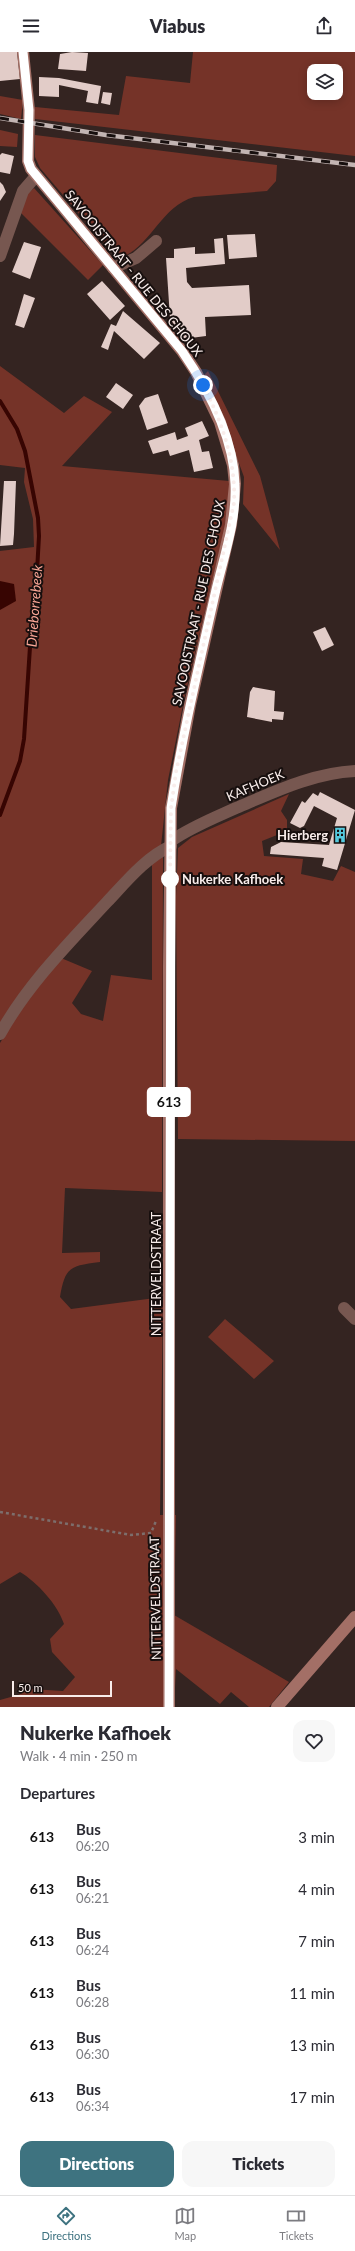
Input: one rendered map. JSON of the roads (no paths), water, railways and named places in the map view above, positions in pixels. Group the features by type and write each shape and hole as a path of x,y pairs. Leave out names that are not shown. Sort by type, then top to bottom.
{"main road":[{"name":"SAVOOISTRAAT - RUE DES CHOUX","path":"23,52 29,110 28,161 36,176 182,351 196,372 220,422 229,449 235,484 231,525 176,772 171,808 171,844"},
{"name":"NITTERVELDSTRAAT","path":"169,1707 169,966 171,844"},
{"path":"277,1707 355,1616"}],"street":[{"path":"0,256 23,191 36,176"},
{"path":"113,268 136,258 156,241"},
{"name":"KAFHOEK","path":"171,844 202,823 292,784 326,775 355,771"},
{"path":"0,1034 20,1001 48,965 125,883 171,844"},
{"path":"344,1308 355,1319"}],"waterway":[{"name":"Drieborrebeek","path":"0,401 17,429 25,451 38,518 39,536 24,739 20,761 0,815"}],"railway":[{"path":"0,118 106,135 355,165"}],"place":[{"name":"Hierberg","path":"340,835"},
{"name":"Nukerke Kafhoek","path":"170,879"}]}
